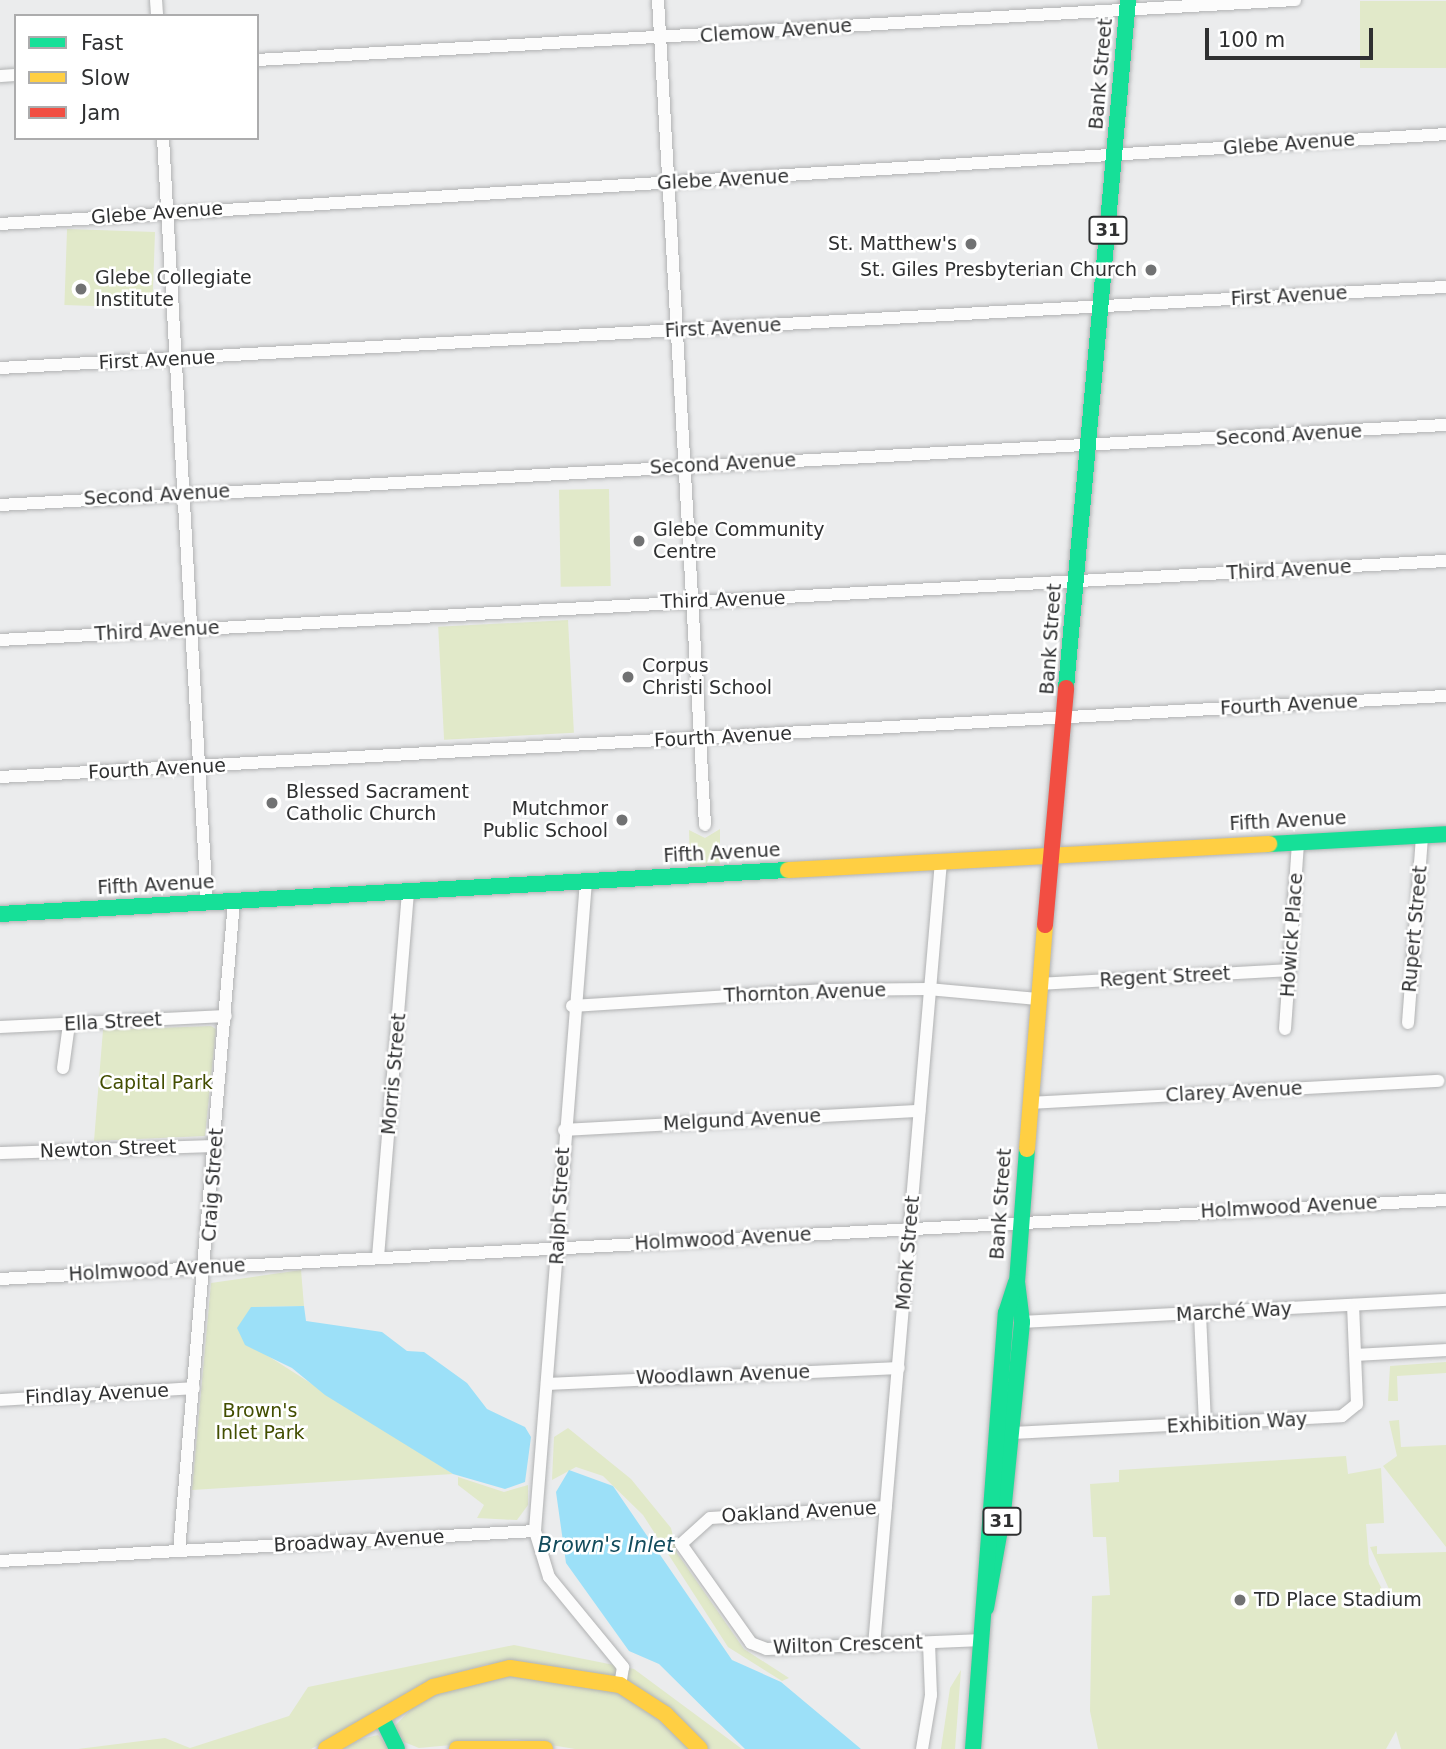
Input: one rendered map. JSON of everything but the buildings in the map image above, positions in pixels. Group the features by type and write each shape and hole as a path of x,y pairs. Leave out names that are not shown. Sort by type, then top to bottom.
{"main road":[{"name":"Bank Street","path":"973,1749 1004,1433 1022,1322 1017,1282 1030,1103 1127,5"},
{"name":"Fifth Avenue","path":"0,914 1446,834"},
{"name":"Bank Street","path":"1004,1433 1006,1313 1017,1282"},
{"path":"326,1749 433,1687 482,1671 525,1670 620,1685 656,1706 700,1749"},
{"path":"382,1718 397,1749"},
{"path":"457,1749 545,1749"}],"street":[{"path":"658,0 705,825"},
{"name":"Clemow Avenue","path":"259,60 1071,15 1127,5 1295,0"},
{"name":"Glebe Avenue","path":"0,224 1446,134"},
{"path":"163,140 207,903"},
{"name":"First Avenue","path":"0,368 1446,287"},
{"name":"Second Avenue","path":"0,505 1446,425"},
{"name":"Third Avenue","path":"0,640 1446,561"},
{"name":"Fourth Avenue","path":"0,777 1446,696"},
{"name":"Rupert Street","path":"1408,1023 1422,835"},
{"name":"Howick Place","path":"1285,1029 1298,842"},
{"name":"Monk Street","path":"874,1646 911,1229 928,989 941,862"},
{"name":"Ralph Street","path":"535,1531 557,1249 572,1006 586,881"},
{"name":"Morris Street","path":"378,1257 408,891"},
{"name":"Craig Street","path":"179,1551 216,1146 233,902"},
{"name":"Regent Street","path":"1039,992 1290,970"},
{"name":"Thornton Avenue","path":"572,1006 928,989 1039,992"},
{"name":"Ella Street","path":"0,1027 226,1016"},
{"path":"63,1068 69,1024"},
{"name":"Clarey Avenue","path":"1030,1103 1438,1081"},
{"name":"Melgund Avenue","path":"564,1130 919,1111"},
{"name":"Newton Street","path":"0,1153 216,1146"},
{"name":"Holmwood Avenue","path":"0,1279 1446,1200"},
{"name":"Marché Way","path":"1022,1322 1446,1300"},
{"name":"Exhibition Way","path":"1004,1433 1342,1416 1357,1404 1353,1305"},
{"path":"1200,1314 1205,1424"},
{"path":"1356,1355 1446,1350"},
{"name":"Woodlawn Avenue","path":"547,1384 899,1368"},
{"name":"Findlay Avenue","path":"0,1400 194,1388"},
{"name":"Oakland Avenue","path":"681,1544 710,1518 886,1507"},
{"path":"535,1531 550,1577 622,1667 620,1685"},
{"name":"Broadway Avenue","path":"0,1561 535,1531"},
{"name":"Wilton Crescent","path":"681,1544 751,1643 767,1649 983,1640"},
{"path":"922,1749 931,1695 929,1643"}],"green space":[{"path":"1360,1 1446,1 1446,68 1360,68"},
{"path":"67,229 155,232 152,308 64,305"},
{"path":"609,489 611,586 561,587 559,490"},
{"path":"568,620 574,733 444,740 438,627"},
{"path":"720,829 720,865 690,866 689,830 705,838"},
{"name":"Capital Park","path":"211,1026 216,1029 205,1136 94,1141 103,1030"},
{"name":"Brown's Inlet Park","path":"301,1270 304,1306 251,1307 254,1347 453,1474 192,1490 211,1283"},
{"path":"1446,1362 1446,1373 1397,1376 1398,1401 1388,1401 1390,1366"},
{"path":"1399,1420 1401,1447 1446,1445 1446,1547 1383,1466 1397,1456 1389,1421"},
{"path":"568,1428 631,1479 671,1528 677,1553 744,1649 789,1678 782,1681 728,1647 643,1515 603,1476 576,1467 552,1480 554,1437"},
{"name":"TD Place Stadium","path":"1346,1456 1348,1474 1381,1468 1384,1523 1366,1524 1369,1564 1384,1593 1394,1586 1389,1589 1370,1547 1377,1546 1377,1554 1446,1552 1446,1749 1401,1749 1396,1731 1386,1749 1098,1749 1090,1711 1092,1596 1110,1595 1106,1537 1093,1537 1090,1484 1119,1482 1119,1470"},
{"path":"458,1477 504,1492 528,1485 528,1505 517,1520 477,1518 484,1505 458,1485"},
{"path":"514,1645 634,1669 742,1749 708,1749 655,1699 535,1665 487,1664 440,1678 311,1749 78,1749 165,1738 190,1748 289,1716 308,1687"},
{"path":"961,1670 955,1749 941,1749 950,1688"},
{"path":"500,1673 622,1691 694,1749 575,1749 516,1739 419,1748 399,1740 394,1727 415,1705 455,1683"},
{"path":"378,1735 390,1749 342,1749 361,1739"}],"water":[{"name":"Brown's Inlet","path":"304,1306 306,1321 382,1332 407,1351 424,1352 467,1383 487,1409 525,1427 531,1437 525,1482 505,1489 453,1474 325,1395 292,1368 245,1345 237,1328 251,1307"},
{"name":"Brown's Inlet","path":"569,1470 613,1486 732,1660 781,1682 861,1749 745,1749 659,1664 629,1651 566,1563 556,1492"}],"traffic: fast":[{"path":"1066,688 1128,0"},
{"path":"1269,844 1446,834"},
{"path":"0,914 788,870"},
{"path":"986,1608 1003,1513 1022,1322 1017,1282 1027,1149"},
{"path":"973,1749 1006,1313 1016,1283"},
{"path":"382,1718 397,1749"}],"traffic: slow":[{"path":"788,870 1269,844"},
{"path":"1027,1149 1045,925"},
{"path":"326,1749 433,1687 510,1668 620,1685 665,1714 700,1749"},
{"path":"457,1749 545,1749"}],"traffic: jam":[{"path":"1045,925 1066,688"}],"place":[{"name":"St. Matthew's","path":"971,244"},
{"name":"St. Giles Presbyterian Church","path":"1151,270"},
{"name":"Glebe Collegiate Institute","path":"81,289"},
{"name":"Glebe Community Centre","path":"639,541"},
{"name":"Corpus Christi School","path":"628,677"},
{"name":"Blessed Sacrament Catholic Church","path":"272,803"},
{"name":"Mutchmor Public School","path":"622,820"},
{"name":"TD Place Stadium","path":"1240,1600"}]}
